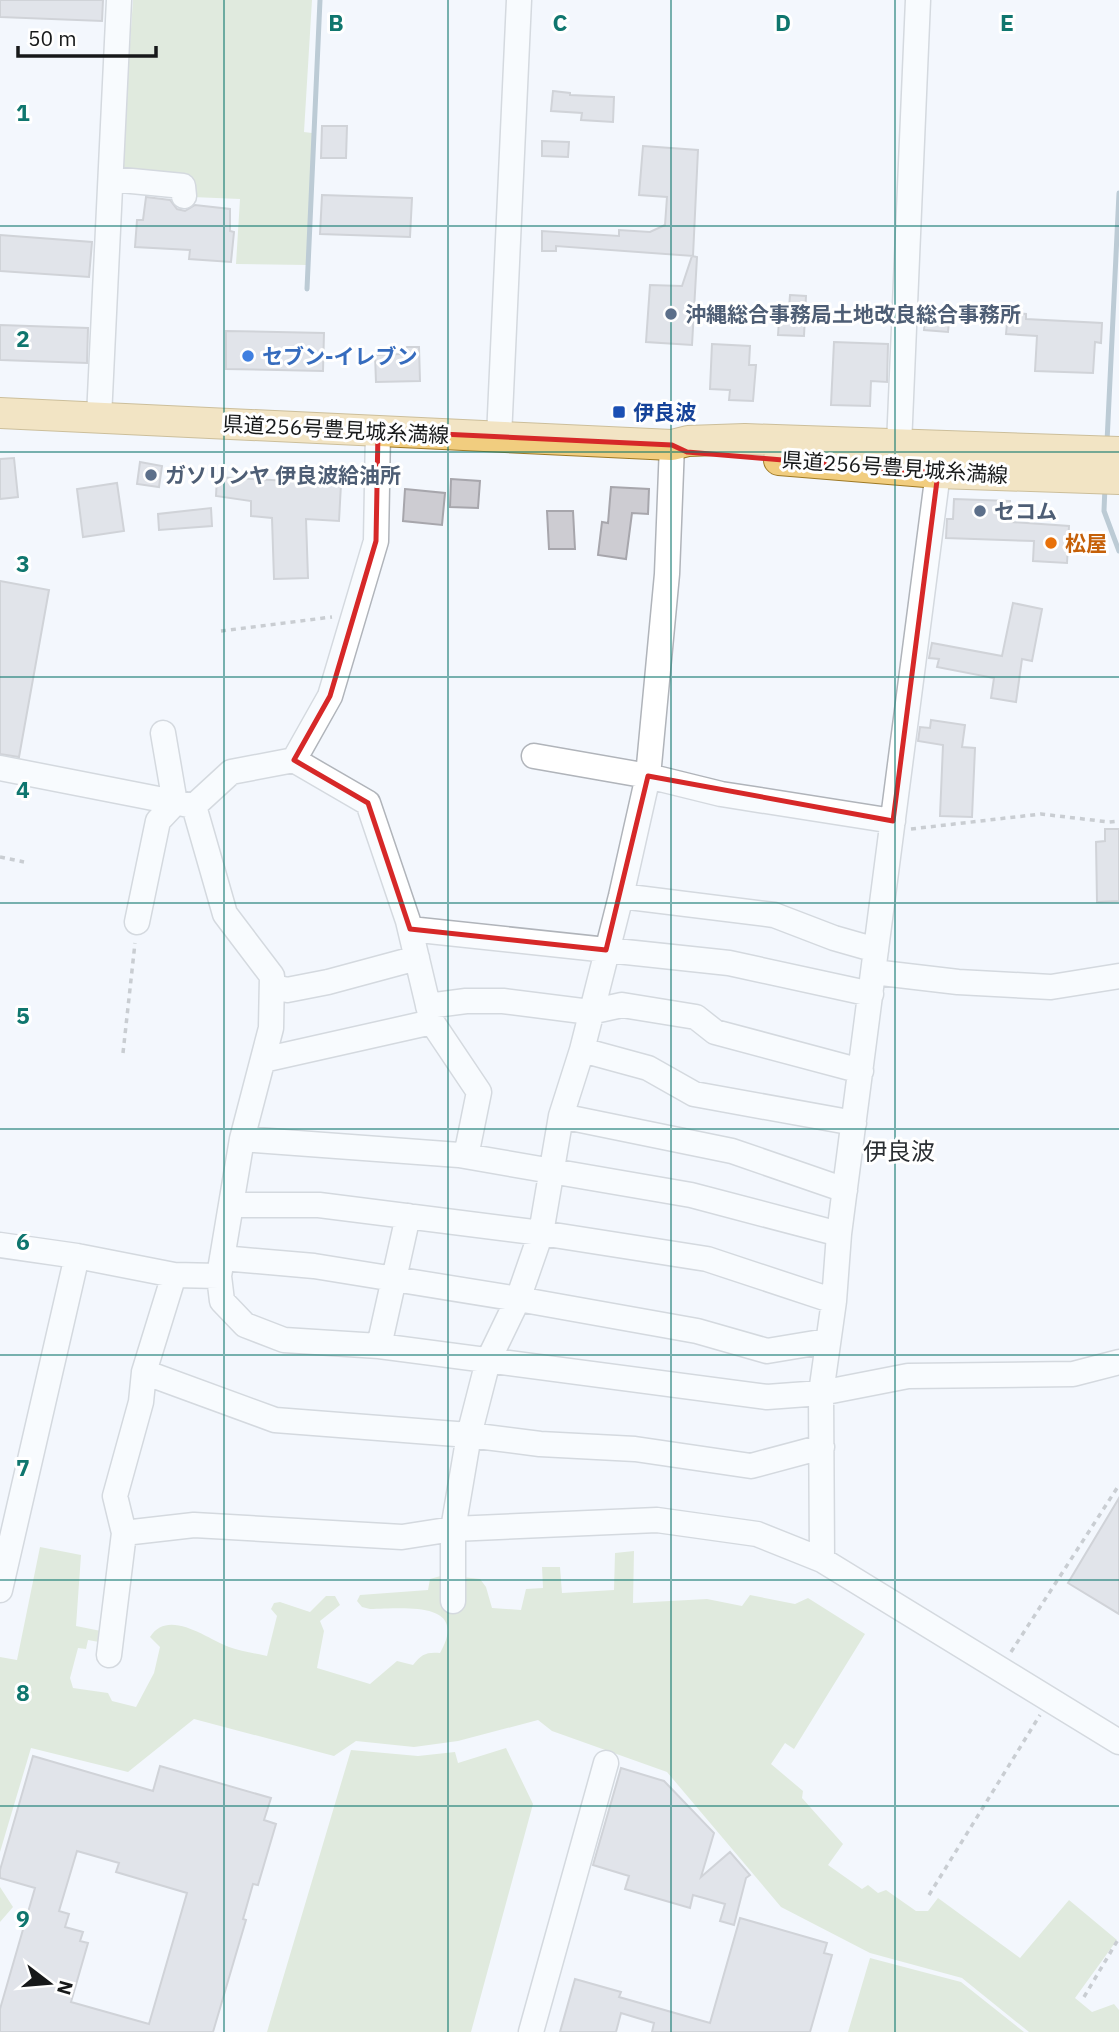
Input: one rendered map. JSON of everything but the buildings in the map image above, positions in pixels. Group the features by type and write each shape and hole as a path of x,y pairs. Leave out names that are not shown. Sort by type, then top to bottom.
{"main road":[{"name":"県道256号豊見城糸満線","path":"0,413 672,445 688,441 745,439 899,445 940,460"},
{"name":"県道256号豊見城糸満線","path":"672,445 687,452 1107,465"}],"street":[{"path":"100,417 119,0"},
{"path":"499,437 519,0"},
{"path":"899,445 918,0"},
{"path":"111,179 183,186 184,196"},
{"path":"294,760 330,696 376,541 378,431"},
{"path":"453,1601 453,1529 469,1435 488,1361 518,1298 541,1233 561,1116 582,1049 648,776 667,574 672,445"},
{"path":"822,1560 821,1393 834,1301 839,1234 940,460"},
{"path":"163,733 185,804 225,914 272,976 271,1028 242,1139 221,1267 222,1301 245,1325 284,1340 379,1346 767,1397 821,1393 908,1376 1073,1374 1119,1362"},
{"path":"534,756 648,776 721,794 892,826"},
{"path":"137,922 158,821 231,772 294,760 368,803 410,929 430,1014 479,1092 466,1156"},
{"path":"0,768 185,804"},
{"path":"621,896 774,915 834,938 873,972"},
{"path":"410,929 729,963 873,972 958,982 1051,988 1119,976"},
{"path":"272,986 287,990 417,958"},
{"path":"263,1059 430,1014 466,1001 503,1001 590,1012 622,1005 696,1017 716,1032 861,1071"},
{"path":"582,1049 648,1068 694,1094 854,1124"},
{"path":"561,1116 732,1151 845,1190"},
{"path":"242,1139 466,1156 691,1195 839,1234"},
{"path":"231,1205 319,1205 541,1233 707,1259 834,1301"},
{"path":"379,1346 408,1216"},
{"path":"0,1245 77,1256 174,1275 221,1267 314,1266 518,1298 696,1331 767,1351 827,1341"},
{"path":"0,1590 77,1256"},
{"path":"109,1656 124,1533 115,1496 141,1402 144,1372 174,1275"},
{"path":"144,1372 275,1420 469,1435 540,1444 635,1449 751,1466 822,1447"},
{"path":"124,1533 194,1525 402,1537 453,1529 657,1520 757,1534 822,1560 1119,1742"},
{"path":"531,2032 606,1763"}],"path":[{"path":"221,631 355,614"},
{"path":"892,826 1041,814 1119,821"},
{"path":"0,857 24,862"},
{"path":"123,1053 137,922"},
{"path":"1001,1668 1119,1485"},
{"path":"929,1895 1051,1699"},
{"path":"1084,1997 1119,1938"}],"highlighted area":[{"path":"378,431 672,445 687,452 938,473 893,821 648,776 606,950 410,929 368,803 294,760 330,696 376,541"}],"green space":[{"path":"133,0 312,0 304,132 312,133 308,265 236,264 240,199 192,197 121,176"},
{"path":"40,1547 81,1555 76,1626 101,1631 99,1642 88,1640 86,1649 78,1648 70,1678 73,1688 108,1693 112,1701 136,1707 154,1673 160,1647 150,1637 158,1629 177,1625 199,1632 229,1647 267,1656 277,1616 271,1609 274,1603 280,1602 310,1612 326,1596 335,1596 340,1605 320,1621 324,1631 317,1668 370,1684 397,1661 413,1665 425,1654 440,1653 447,1636 446,1623 439,1615 428,1611 362,1607 357,1601 360,1595 428,1590 430,1579 444,1575 480,1579 486,1587 492,1608 521,1610 526,1589 543,1588 542,1567 560,1567 562,1593 614,1590 615,1553 634,1551 633,1603 707,1599 742,1606 750,1595 795,1604 808,1598 865,1634 794,1749 785,1743 771,1764 803,1791 802,1798 843,1844 828,1865 862,1889 868,1885 878,1893 886,1890 916,1911 928,1911 938,1898 1020,1958 1069,1900 1117,1940 1075,1998 1092,2012 1114,2004 1119,2010 1119,2032 1029,2032 962,1978 870,1953 781,1907 667,1772 552,1731 538,1720 458,1741 414,1747 356,1741 334,1756 194,1719 128,1772 31,1748 0,1852 0,1657 17,1660"},
{"path":"506,1748 533,1804 471,2032 267,2032 351,1750 418,1756 455,1752 458,1763"},
{"path":"0,1887 13,1907 0,1922"},
{"path":"870,1958 961,1982 1024,2032 848,2032"}],"waterway":[{"path":"307,289 320,0"},
{"path":"1107,442 1119,193"},
{"path":"1105,486 1104,511 1119,551"}],"place":[{"name":"沖縄総合事務局土地改良総合事務所","path":"671,314"},
{"name":"セブン-イレブン","path":"248,356"},
{"name":"伊良波","path":"619,412"},
{"name":"ガソリンヤ 伊良波給油所","path":"151,475"},
{"name":"セコム","path":"980,511"},
{"name":"松屋","path":"1051,543"}],"district":[{"name":"伊良波","path":"899,1151"}]}
